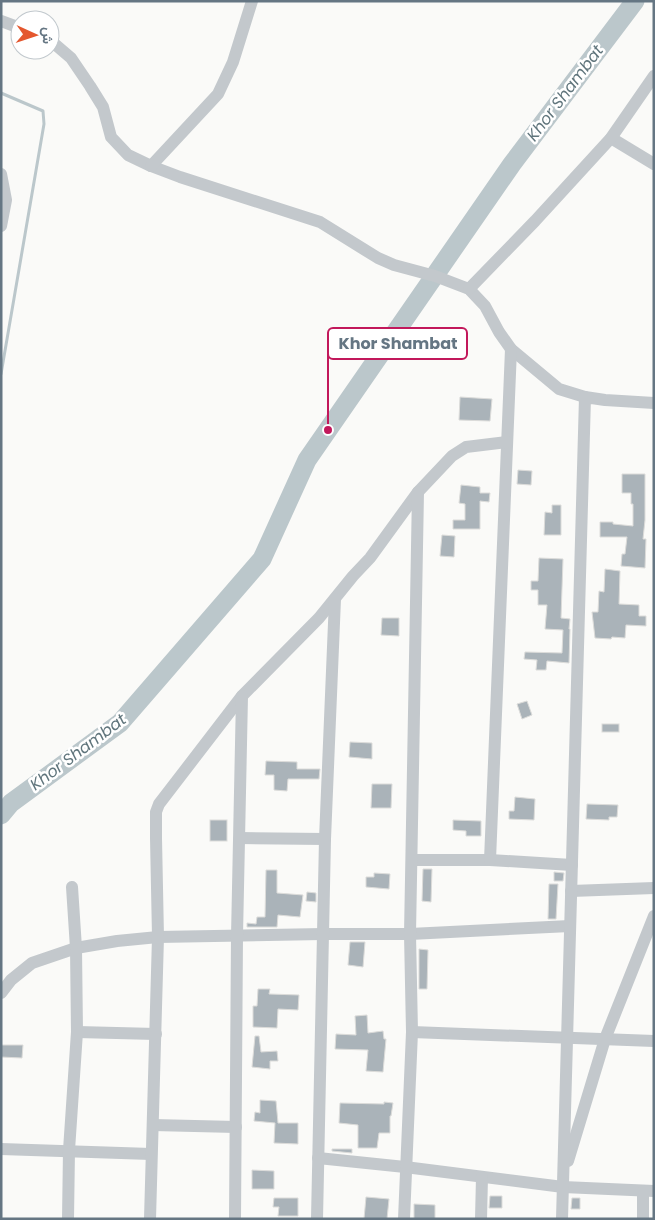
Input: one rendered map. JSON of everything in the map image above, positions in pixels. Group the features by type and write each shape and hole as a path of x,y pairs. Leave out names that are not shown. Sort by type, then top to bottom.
{"street":[{"path":"151,166 218,94 233,62 252,1"},
{"path":"60,49 71,58 90,86 103,107 112,138 128,154 151,166 180,177 320,222 378,258 469,289 485,306 511,349 559,389 586,397 605,400 654,403"},
{"path":"469,289 611,138 654,76"},
{"path":"611,138 654,164"},
{"path":"1,174 6,200 1,226"},
{"path":"490,860 511,349"},
{"path":"562,1219 586,397"},
{"path":"150,1219 158,937 156,812 159,804 242,696 335,599 352,576 370,558 418,492 452,456 466,448 507,442"},
{"path":"404,1219 412,1032 410,934 418,492"},
{"path":"317,1219 325,839 335,599"},
{"path":"235,1219 237,936 242,696"},
{"path":"240,838 325,839"},
{"path":"412,860 490,860 572,866"},
{"path":"68,1219 69,1150 77,1032 76,948 72,888"},
{"path":"571,891 654,888"},
{"path":"563,1182 605,1039 654,916"},
{"path":"1,993 11,980 32,963 76,948 117,941 158,937 410,934 570,926"},
{"path":"77,1032 156,1034"},
{"path":"412,1032 654,1041"},
{"path":"153,1125 236,1126"},
{"path":"1,1148 151,1154"},
{"path":"318,1158 405,1167 482,1178 563,1182 649,1191 643,1219"},
{"path":"481,1219 482,1178"}],"building":[{"path":"460,397 492,399 490,421 459,420"},
{"path":"518,470 532,471 531,485 517,484"},
{"path":"622,474 645,474 643,539 646,539 645,568 621,566 627,537 600,537 600,522 613,522 613,524 633,526 631,493 622,493"},
{"path":"461,485 480,487 480,493 490,493 489,502 480,501 480,529 453,529 453,520 465,520 465,504 459,503"},
{"path":"552,505 561,505 561,535 544,535 545,512 552,513"},
{"path":"442,535 455,536 454,557 440,556"},
{"path":"539,558 563,559 561,618 570,619 569,663 547,661 546,670 536,670 537,660 524,659 525,652 562,653 563,630 545,629 547,605 538,605 538,590 531,590 531,581 538,581"},
{"path":"605,569 620,571 619,604 639,605 639,616 646,616 646,626 626,625 625,638 595,638 592,612 598,612 599,591 604,592"},
{"path":"382,618 399,618 399,636 381,635"},
{"path":"527,701 532,715 522,719 517,704"},
{"path":"602,724 619,724 619,732 602,732"},
{"path":"350,742 372,743 372,759 349,757"},
{"path":"266,761 297,762 297,769 320,769 319,779 288,779 287,791 274,790 274,775 265,775"},
{"path":"372,784 392,784 391,808 371,808"},
{"path":"515,797 535,799 534,820 509,819 509,811 514,811"},
{"path":"587,804 618,805 617,817 609,817 609,820 586,819"},
{"path":"210,820 227,820 227,841 210,841"},
{"path":"453,820 481,821 481,836 466,836 466,831 453,830"},
{"path":"423,869 432,869 431,902 422,901"},
{"path":"266,870 277,870 277,893 303,895 300,917 278,915 277,927 247,927 247,923 256,924 257,917 265,917"},
{"path":"554,872 564,873 563,881 554,881"},
{"path":"374,873 390,874 389,889 366,887 366,877 374,877"},
{"path":"549,884 558,884 556,919 548,919"},
{"path":"307,892 316,893 316,902 306,901"},
{"path":"350,942 365,942 363,967 348,965"},
{"path":"419,949 428,950 427,989 419,989"},
{"path":"258,989 270,989 269,994 299,995 298,1010 278,1009 277,1028 253,1027 253,1006 257,1006"},
{"path":"367,1015 368,1033 383,1031 384,1039 386,1039 383,1072 366,1071 368,1050 335,1049 336,1034 356,1035 355,1016"},
{"path":"255,1036 259,1036 261,1052 277,1051 278,1061 270,1061 270,1069 252,1067"},
{"path":"1,1045 23,1045 22,1058 1,1057"},
{"path":"260,1100 276,1101 278,1123 298,1123 298,1144 274,1143 275,1123 254,1121 255,1112 260,1113"},
{"path":"384,1102 393,1103 390,1116 390,1133 379,1133 377,1148 358,1148 358,1125 339,1123 340,1103 384,1104"},
{"path":"332,1149 352,1149 352,1153 332,1151"},
{"path":"252,1170 274,1171 274,1189 252,1189"},
{"path":"490,1196 502,1196 502,1208 489,1208"},
{"path":"366,1197 389,1199 387,1219 364,1219"},
{"path":"274,1198 298,1198 298,1216 278,1216 279,1207 273,1207"},
{"path":"572,1198 580,1198 580,1209 571,1209"},
{"path":"414,1204 435,1205 435,1219 414,1219"}],"waterway":[{"name":"Khor Shambat","path":"1,815 11,803 120,723 262,559 307,460 512,164 635,1"},
{"path":"1,93 43,111 44,124 1,374"}],"place":[{"name":"Khor Shambat","path":"328,430"}]}
